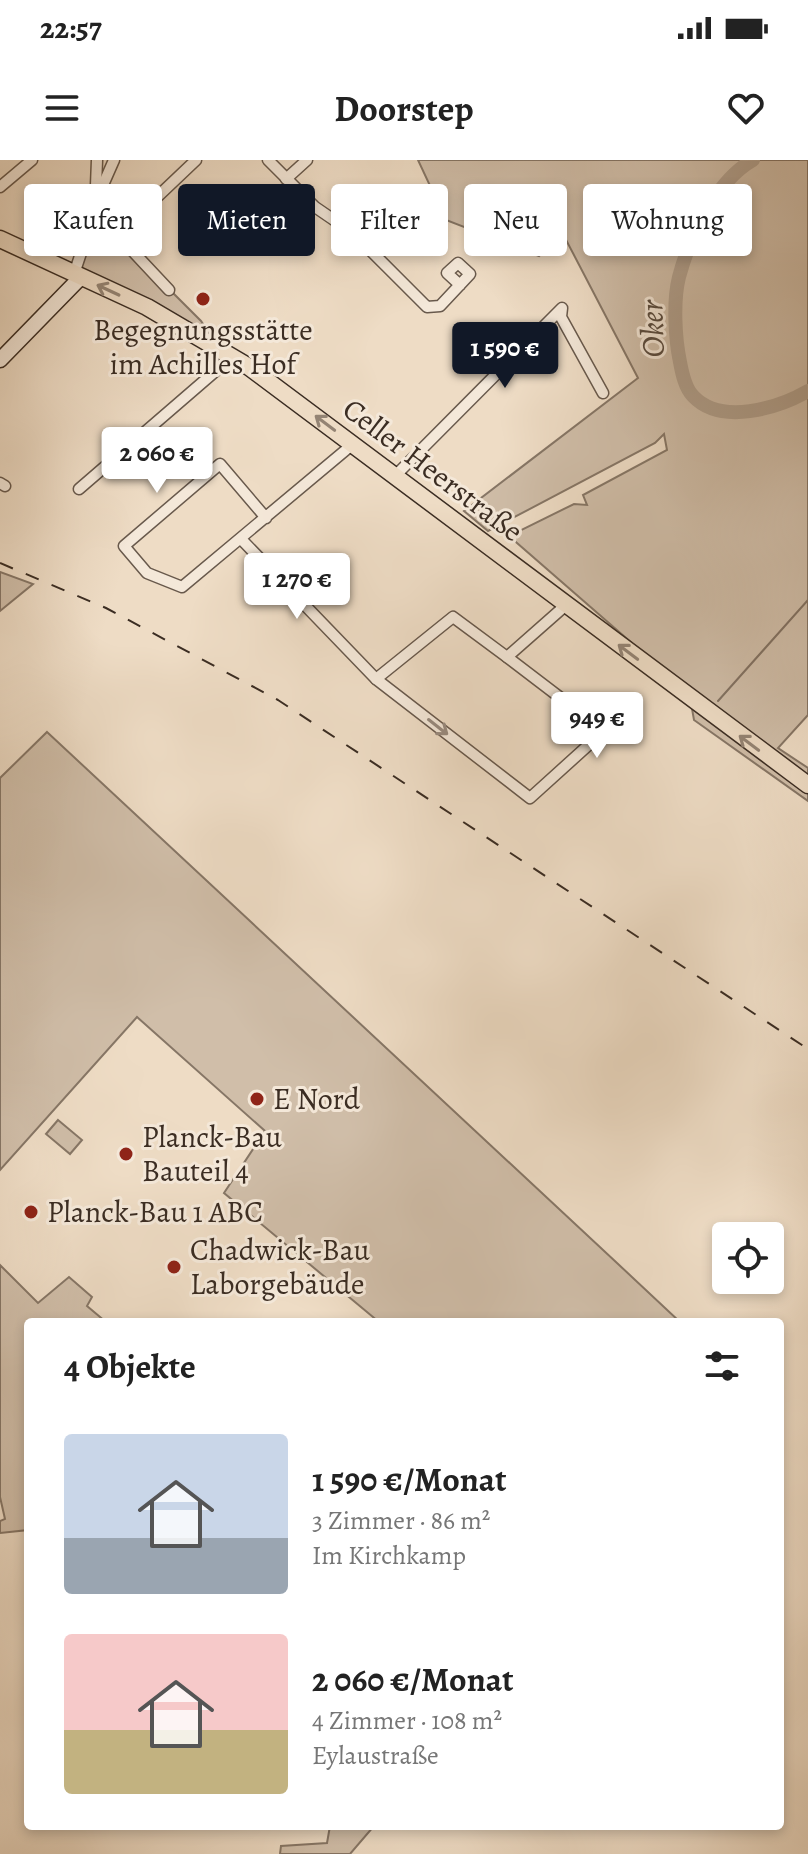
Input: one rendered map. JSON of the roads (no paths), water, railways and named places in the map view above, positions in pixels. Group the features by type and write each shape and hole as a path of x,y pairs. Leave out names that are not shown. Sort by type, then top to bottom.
{"main road":[{"name":"Celler Heerstraße","path":"0,239 160,314 233,356 808,785"},
{"path":"0,360 49,313 77,275"}],"street":[{"path":"0,187 32,160"},
{"path":"96,184 97,160"},
{"path":"105,184 114,160"},
{"path":"162,192 196,160"},
{"path":"268,160 315,207 353,233 427,307 440,306 460,285"},
{"path":"286,179 307,160"},
{"path":"77,275 80,256"},
{"path":"136,256 169,290"},
{"path":"395,476 562,308 561,317 603,393"},
{"path":"79,489 233,356"},
{"path":"266,518 220,464 124,546 147,573 182,587 242,540 353,444"},
{"path":"242,540 376,679 530,798 604,731 453,617 376,679"},
{"path":"507,657 566,605"}],"waterway":[{"name":"Oker","path":"753,160 727,181 716,195 697,228 684,261 675,308 682,371 690,393 705,405 719,410 734,412 766,408 808,391"},
{"path":"718,701 808,600"}],"railway":[{"path":"0,563 106,608 278,700 808,1049"}],"place":[{"name":"Begegnungsstätte im Achilles Hof","path":"203,299"},
{"name":"E Nord","path":"257,1099"},
{"name":"Planck-Bau Bauteil 4","path":"126,1154"},
{"name":"Planck-Bau 1 ABC","path":"31,1212"},
{"name":"Chadwick-Bau Laborgebäude","path":"174,1267"}]}
